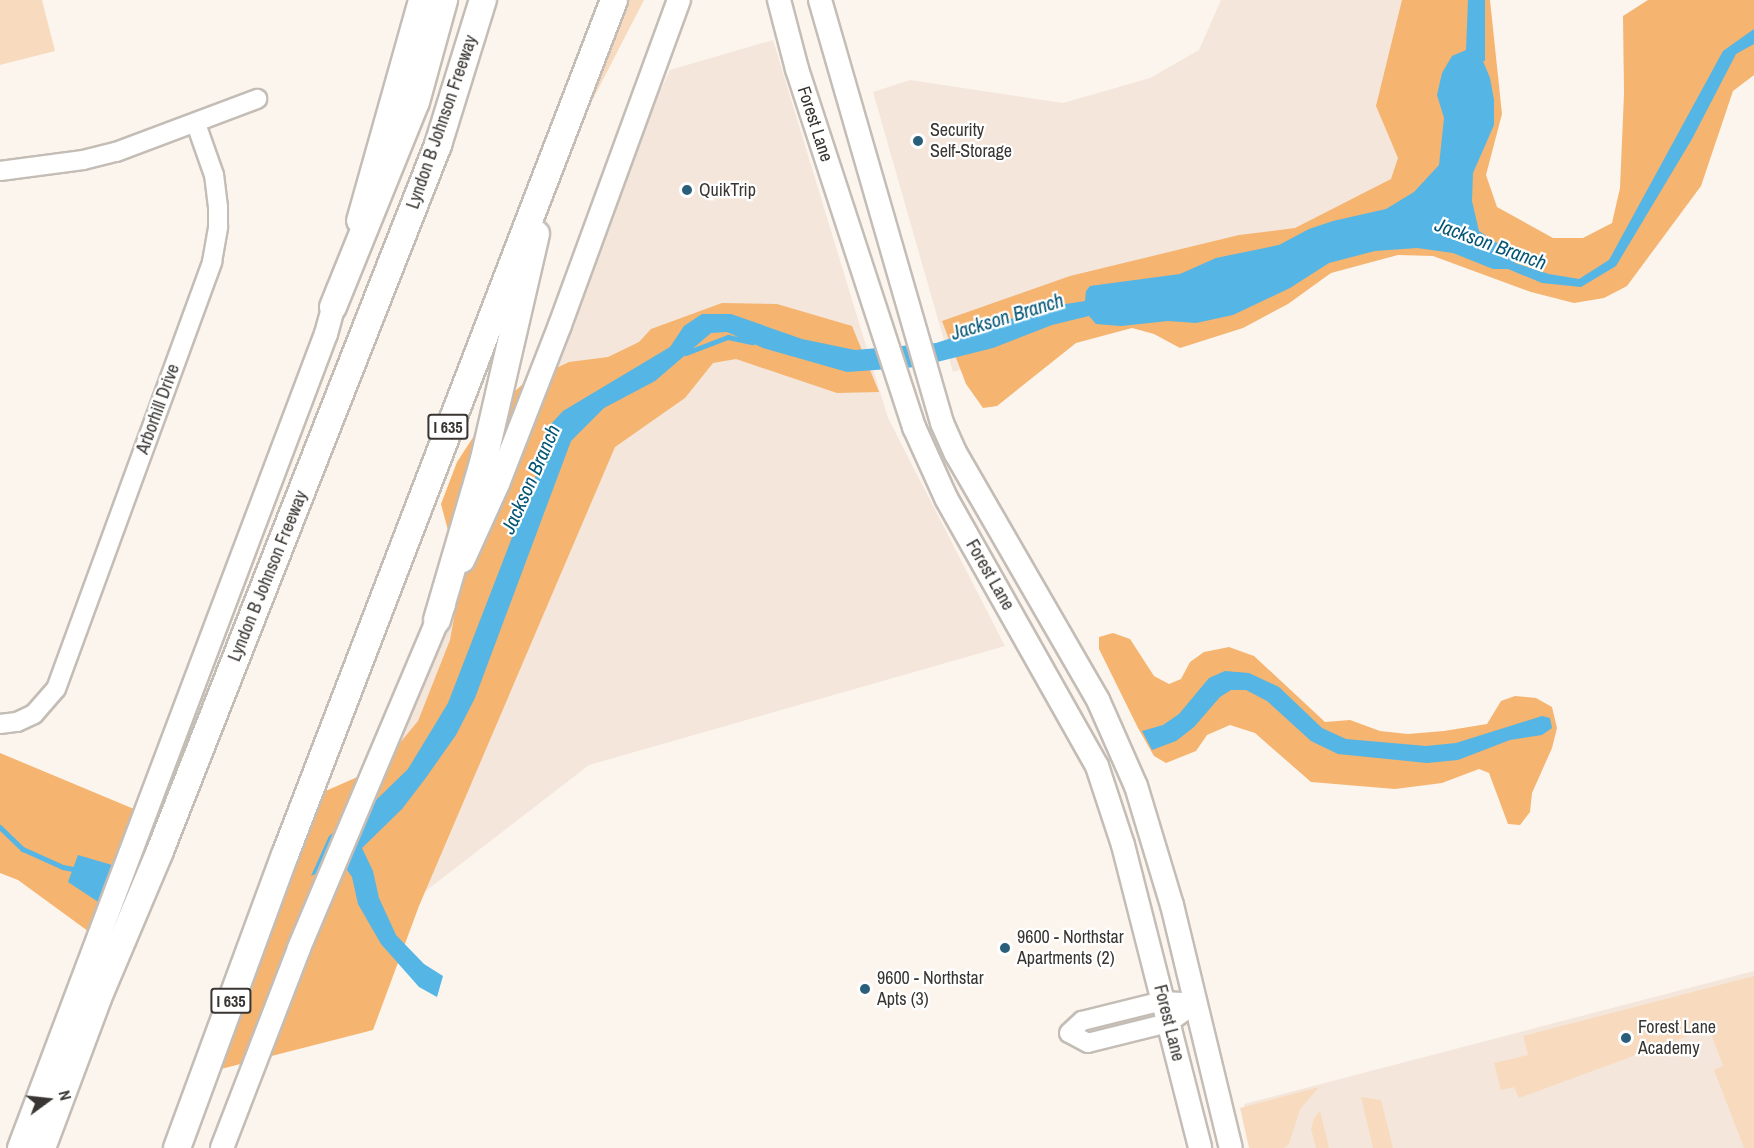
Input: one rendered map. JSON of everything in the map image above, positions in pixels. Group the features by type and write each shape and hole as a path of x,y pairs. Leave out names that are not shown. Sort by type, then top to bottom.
{"highway":[{"path":"333,307 416,102 444,0"},
{"name":"Lyndon B Johnson Freeway","path":"42,1148 98,998 160,851 203,736 317,455 438,145 483,0"},
{"name":"I 635","path":"177,1148 285,855 557,141 614,0"},
{"path":"437,620 484,459 557,141"}],"main road":[{"path":"19,1148 326,334 420,0"},
{"path":"222,1148 299,948 437,620 498,484 593,238 679,0"},
{"name":"Forest Lane","path":"779,0 797,69 914,427 946,498 1097,766 1123,845 1200,1148"},
{"path":"803,0 828,69 840,73"},
{"name":"Forest Lane","path":"820,0 940,416 956,454 1059,631 1119,742 1136,786 1172,905 1231,1148"},
{"path":"1031,647 1059,631"}],"street":[{"path":"0,171 84,160 116,152 196,124 257,99"},
{"name":"Arborhill Drive","path":"0,724 17,722 34,714 56,688 212,262 218,227 218,207 214,175 196,124"},
{"path":"1163,1001 1196,1004 1168,1023 1088,1042 1070,1033 1083,1021 1163,1001"}],"shaded area":[{"path":"0,0 42,0 55,51 0,65"},
{"path":"602,0 644,0 490,299"},
{"path":"1221,0 1463,0 1438,220 953,372 873,92 910,80 1063,103 1150,78 1199,50"},
{"path":"1402,0 1490,0 1502,114 1486,175 1497,207 1553,238 1583,238 1612,223 1620,188 1624,94 1623,16 1648,0 1754,0 1754,75 1733,91 1701,186 1627,286 1604,298 1574,303 1531,292 1433,256 1398,255 1331,273 1288,304 1243,328 1180,348 1154,334 1132,328 1076,343 997,406 983,408 966,384 942,321 1070,276 1239,235 1295,228 1391,179 1398,158 1376,106"},
{"path":"773,40 888,418 1005,646 589,765 279,1004 552,319 670,70"},
{"path":"722,303 777,304 852,326 879,392 837,393 736,359 713,363 685,398 615,447 419,906 373,1030 221,1069 312,797 380,767 418,721 450,640 461,579 441,504 457,462 487,416 523,384 569,362 608,357 639,342 651,329"},
{"path":"1113,633 1130,639 1154,676 1169,684 1181,679 1190,662 1204,652 1229,647 1254,656 1325,722 1350,720 1380,731 1408,734 1444,731 1487,724 1501,701 1515,696 1536,698 1552,707 1557,728 1552,748 1532,793 1530,812 1520,825 1508,824 1489,773 1479,769 1442,783 1395,789 1311,782 1255,733 1230,725 1207,735 1196,751 1166,763 1154,756 1099,649 1099,637"},
{"path":"0,753 177,827 129,961 18,880 0,873"},
{"name":"Forest Lane Academy","path":"1754,971 1754,1148 1255,1148 1244,1104"},
{"path":"1754,976 1754,1148 1744,1148 1714,1070 1723,1066 1709,1028 1519,1098 1514,1087 1501,1090 1494,1063 1528,1055 1523,1036"},
{"path":"1319,1087 1300,1109 1289,1144 1284,1148 1249,1148 1240,1108"},
{"path":"1361,1097 1381,1100 1393,1148 1373,1148"},
{"path":"1320,1111 1329,1148 1316,1148 1311,1129 1314,1118"}],"water":[{"path":"1468,0 1485,0 1485,61 1483,61 1490,78 1494,100 1494,125 1473,173 1472,201 1479,231 1505,248 1515,263 1549,274 1579,279 1609,260 1723,51 1754,29 1754,44 1736,54 1692,139 1616,266 1581,287 1542,283 1508,269 1493,269 1453,253 1417,248 1375,251 1329,263 1290,288 1233,315 1196,323 1168,321 1121,326 1096,324 1089,316 1052,325 993,348 917,367 847,372 763,348 727,332 711,333 655,381 604,408 571,441 475,698 456,735 402,809 362,848 373,871 379,898 396,935 424,964 443,976 437,997 419,987 381,944 358,904 352,877 341,861 311,876 329,836 373,803 408,769 448,703 535,478 549,426 563,411 670,347 684,326 702,314 731,314 802,339 855,350 936,343 1047,307 1085,301 1086,291 1090,286 1180,274 1216,258 1279,245 1309,229 1333,221 1386,209 1414,192 1439,165 1444,118 1437,95 1442,73 1452,56 1466,50"},
{"path":"1225,671 1249,673 1279,687 1322,728 1346,739 1426,746 1456,743 1542,716 1550,718 1552,728 1542,735 1510,740 1458,760 1427,763 1338,754 1311,741 1267,701 1246,690 1231,690 1220,697 1194,727 1176,741 1152,750 1142,731 1163,725 1179,714 1209,678"},
{"path":"78,855 129,870 115,913 68,882"}],"waterway":[{"name":"Jackson Branch","path":"686,353 728,337 752,342"},
{"name":"Jackson Branch","path":"0,827 23,849 63,867 78,870"}],"place":[{"name":"Security Self-Storage","path":"918,141"},
{"name":"QuikTrip","path":"687,190"},
{"name":"9600 - Northstar Apartments (2)","path":"1005,948"},
{"name":"9600 - Northstar Apts (3)","path":"865,989"},
{"name":"Forest Lane Academy","path":"1626,1038"}]}
